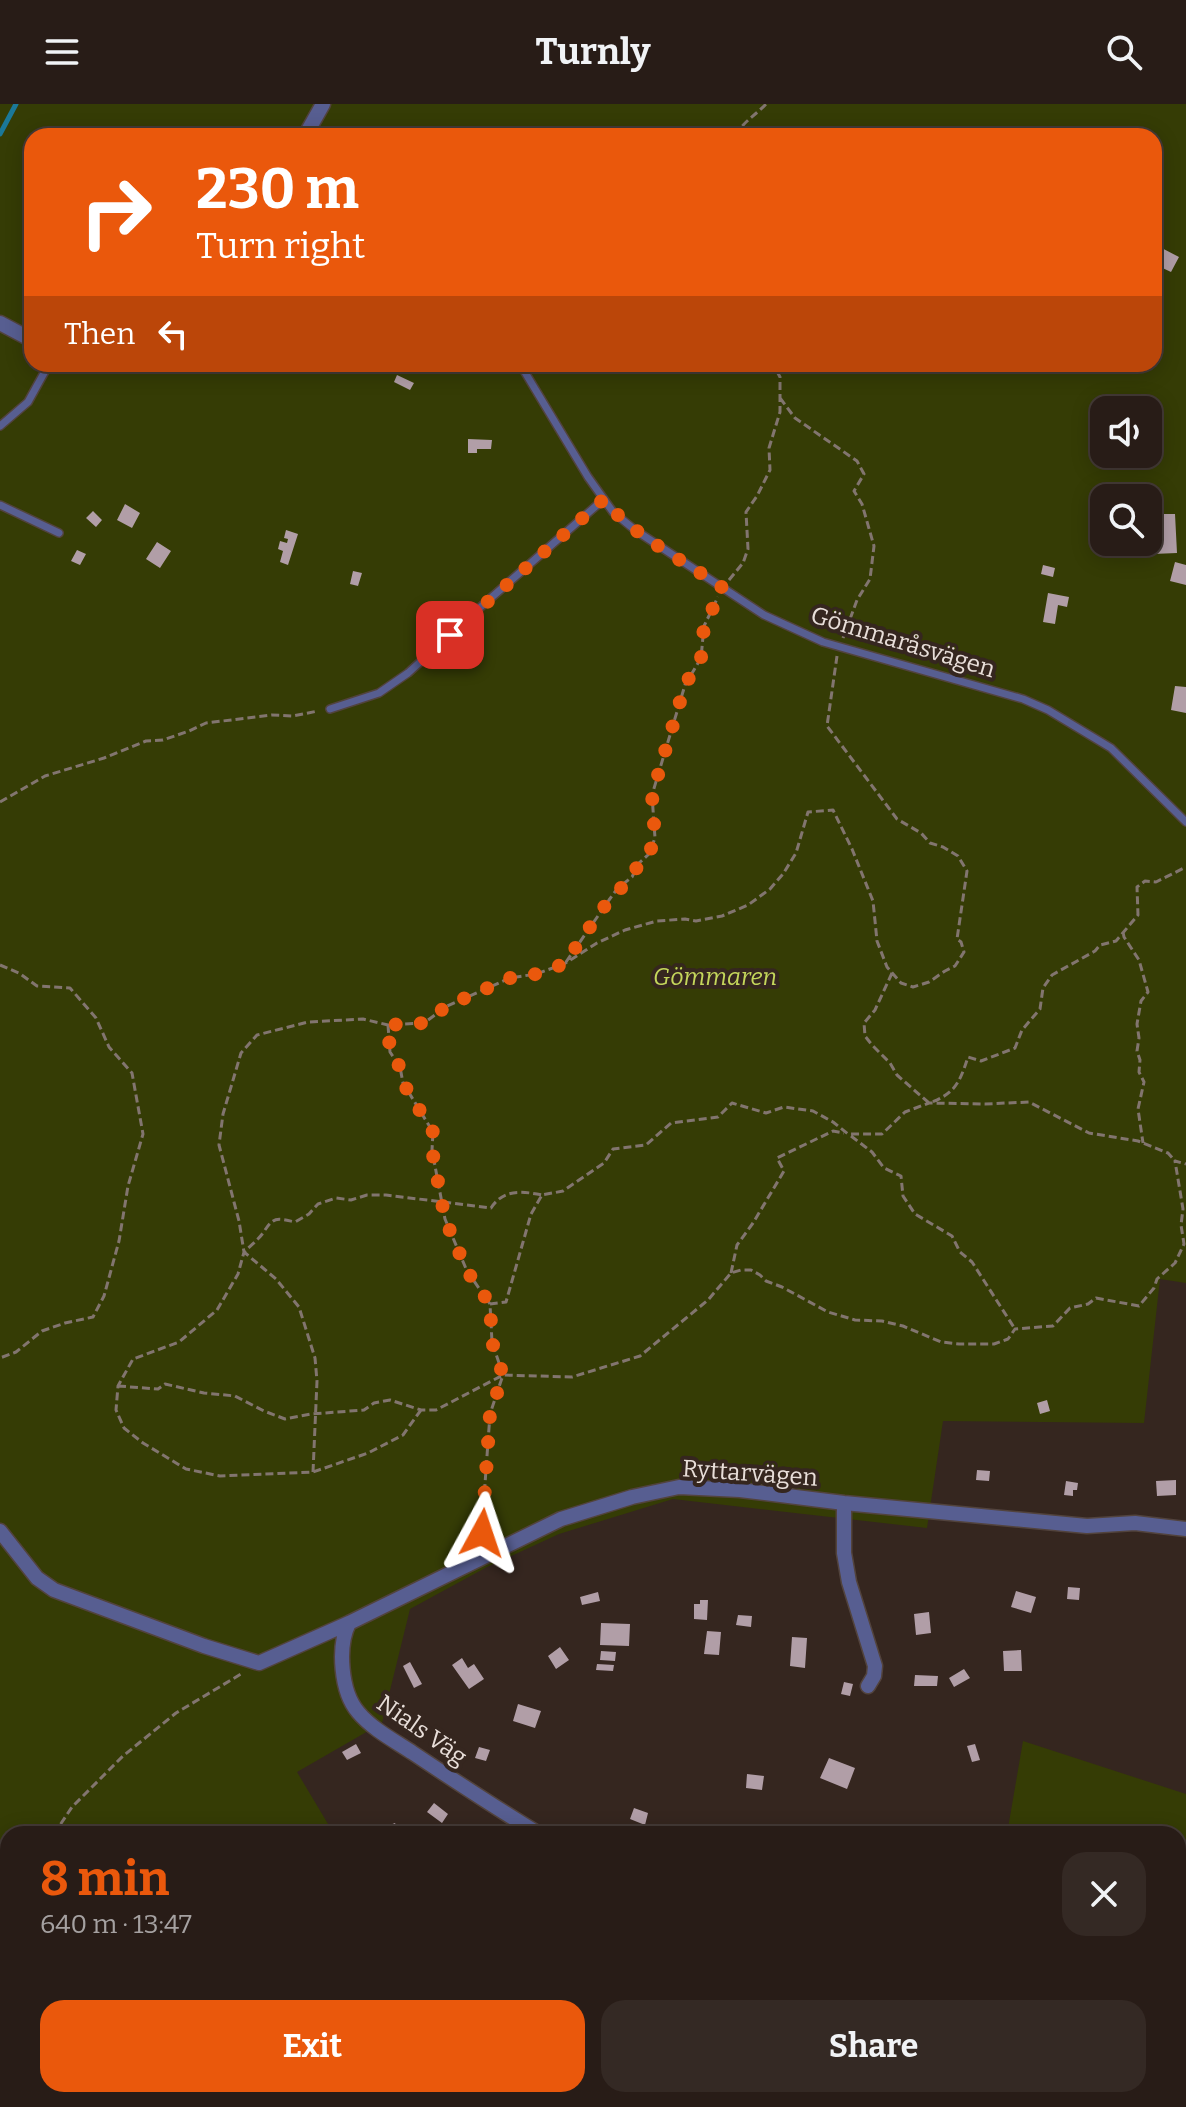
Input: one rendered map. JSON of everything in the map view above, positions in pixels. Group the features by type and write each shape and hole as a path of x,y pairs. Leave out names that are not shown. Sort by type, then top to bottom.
{"street":[{"path":"310,128 323,104"},
{"path":"0,323 24,336"},
{"name":"Ryttarvägen","path":"259,1663 349,1623 561,1519 670,1488 726,1489 1087,1526 1135,1523 1186,1529"},
{"path":"844,1503 844,1553 849,1582 875,1666 868,1686"},
{"path":"0,1531 37,1578 54,1590 204,1646 259,1663"},
{"name":"Nials Väg","path":"349,1623 343,1643 342,1664 355,1709 373,1726 526,1826"}],"lane":[{"path":"0,426 28,402 45,372"},
{"name":"Gömmaråsvägen","path":"525,372 570,449 613,512 635,530 764,615 823,642 1023,699 1048,710 1111,748 1186,822"},
{"path":"330,709 379,693 408,673 604,499"},
{"path":"0,505 59,533"}],"path":[{"path":"740,128 766,104"},
{"path":"564,964 609,900 649,854 655,838 652,795 685,685 701,658 704,626 723,588 743,563 748,549 746,512 770,470 769,448 780,412 777,372"},
{"path":"421,1410 403,1435 368,1453 313,1472 220,1476 186,1469 143,1443 124,1428 116,1410 118,1386 133,1359 179,1342 217,1310 238,1274 244,1252 219,1145 223,1114 241,1053 257,1035 308,1022 363,1019 388,1025 424,1023 447,1006 510,978 536,974 564,964 625,930 657,921 696,921 722,916 748,905 770,889 783,874 796,853 808,812 833,810 873,901 877,941 887,967 901,983 913,987 929,982 955,966 964,952 957,939 967,871 958,856 930,843 921,833 897,819 827,726 839,647 857,600 870,579 874,546 862,504 854,491 864,474 857,461 795,418 780,398"},
{"path":"0,802 45,776 146,741 163,740 206,723 272,715 293,716 330,709"},
{"path":"118,1386 158,1389 165,1384 235,1396 285,1419 364,1410 374,1403 390,1400 421,1410 436,1410 503,1375 572,1377 640,1356 708,1300 731,1273 737,1245 784,1171 777,1158 833,1131 882,1134 905,1112 945,1097 960,1081 968,1057 981,1061 1015,1048 1022,1030 1040,1009 1043,988 1052,975 1095,951 1100,945 1116,941 1138,915 1137,887 1145,881 1156,882 1186,867"},
{"path":"1123,932 1139,960 1148,992 1141,1001 1137,1024 1139,1072 1144,1082 1138,1109 1143,1143"},
{"path":"0,965 19,973 37,986 70,988 96,1018 109,1047 132,1073 143,1134 128,1186 119,1241 104,1296 93,1317 42,1331 16,1352 0,1358"},
{"path":"892,973 875,1010 864,1023 865,1036 897,1075 929,1103 1029,1102 1089,1133 1143,1143 1168,1153 1175,1161 1183,1209 1181,1225 1184,1244 1175,1263 1157,1279 1154,1288 1139,1306 1096,1298 1088,1304 1070,1308 1053,1326 1015,1329"},
{"path":"388,1025 390,1052 400,1067 403,1083 433,1132 432,1150 445,1219 467,1271 490,1304 492,1342 503,1375 490,1414 479,1560"},
{"path":"244,1252 263,1232 267,1223 277,1219 295,1222 318,1204 336,1198 351,1200 367,1195 386,1195 491,1208 497,1199 511,1192 542,1195 563,1191 604,1163 613,1149 646,1145 671,1123 718,1117 732,1103 766,1113 784,1107 813,1111 833,1122 872,1152 884,1168 901,1176 903,1196 915,1214 952,1236 1015,1329"},
{"path":"1175,1161 1186,1164"},
{"path":"490,1304 506,1302 531,1214 542,1195"},
{"path":"244,1252 276,1279 299,1307 315,1358 317,1413 313,1472"},
{"path":"731,1273 751,1270 766,1281 828,1312 855,1320 903,1326 941,1342 994,1344 1008,1339 1015,1329"},
{"path":"59,1826 72,1807 123,1756 176,1713 259,1663"}],"green space":[{"name":"Gömmaren","path":"0,104 1186,104 1186,1283 1160,1279 1144,1423 943,1421 927,1528 673,1499 559,1534 487,1567 410,1609 382,1723 297,1772 329,1826 0,1826"},
{"path":"1023,1741 1186,1794 1186,1826 1008,1826"}],"building":[{"path":"1162,248 1179,257 1171,272 1162,268"},
{"path":"397,375 414,383 410,390 394,382"},
{"path":"468,439 492,440 491,449 468,453"},
{"path":"125,504 140,513 132,528 117,520"},
{"path":"93,511 102,520 96,527 86,518"},
{"path":"1162,514 1175,514 1177,553 1162,554"},
{"path":"286,530 298,534 288,565 280,562 283,551 278,549 280,541 287,543 288,539 284,538"},
{"path":"157,542 171,551 160,568 146,559"},
{"path":"77,550 86,554 80,565 71,561"},
{"path":"1175,562 1186,565 1186,585 1170,581"},
{"path":"1043,565 1055,568 1053,577 1041,574"},
{"path":"353,571 362,573 358,586 350,584"},
{"path":"1048,593 1069,597 1067,607 1058,605 1055,624 1043,622"},
{"path":"1175,686 1186,687 1186,713 1171,710"},
{"path":"1047,1400 1050,1411 1040,1414 1037,1403"},
{"path":"977,1470 990,1471 989,1481 976,1480"},
{"path":"1176,1480 1176,1495 1157,1496 1156,1481"},
{"path":"1066,1481 1078,1483 1073,1496 1064,1495"},
{"path":"1068,1587 1080,1588 1079,1600 1067,1599"},
{"path":"1016,1591 1036,1597 1031,1613 1011,1607"},
{"path":"598,1592 600,1601 582,1605 580,1597"},
{"path":"700,1600 708,1600 707,1620 694,1619 694,1604 700,1604"},
{"path":"929,1612 931,1633 916,1635 914,1614"},
{"path":"738,1615 752,1616 751,1627 736,1625"},
{"path":"601,1623 630,1624 629,1646 600,1645"},
{"path":"707,1631 721,1632 719,1655 704,1654"},
{"path":"792,1637 807,1638 805,1668 790,1666"},
{"path":"560,1647 569,1660 556,1669 548,1656"},
{"path":"1021,1650 1022,1671 1004,1671 1003,1651"},
{"path":"601,1651 616,1652 615,1661 600,1660"},
{"path":"462,1658 468,1668 474,1664 484,1679 469,1689 452,1665"},
{"path":"410,1662 422,1684 414,1688 403,1666"},
{"path":"597,1664 614,1665 613,1671 596,1670"},
{"path":"964,1669 970,1678 954,1687 949,1678"},
{"path":"915,1675 938,1676 937,1686 914,1686"},
{"path":"844,1682 853,1684 850,1696 841,1694"},
{"path":"518,1704 541,1711 535,1728 513,1721"},
{"path":"356,1744 361,1753 347,1760 342,1752"},
{"path":"975,1744 980,1760 972,1762 967,1746"},
{"path":"479,1747 490,1750 486,1761 475,1758"},
{"path":"829,1758 855,1768 847,1789 820,1778"},
{"path":"747,1774 764,1776 762,1790 746,1788"},
{"path":"434,1803 448,1814 442,1823 427,1812"},
{"path":"634,1808 648,1813 645,1825 630,1819"}],"waterway":[{"path":"0,134 16,104"}],"route":[{"path":"450,635 604,499 613,512 635,530 723,588 704,626 701,658 685,685 652,795 655,838 649,854 639,863 632,877 617,889 564,964 536,974 510,978 447,1006 424,1023 388,1025 390,1052 400,1067 403,1083 433,1132 432,1150 445,1219 467,1271 490,1304 492,1342 503,1375 490,1414 482,1533"}]}
